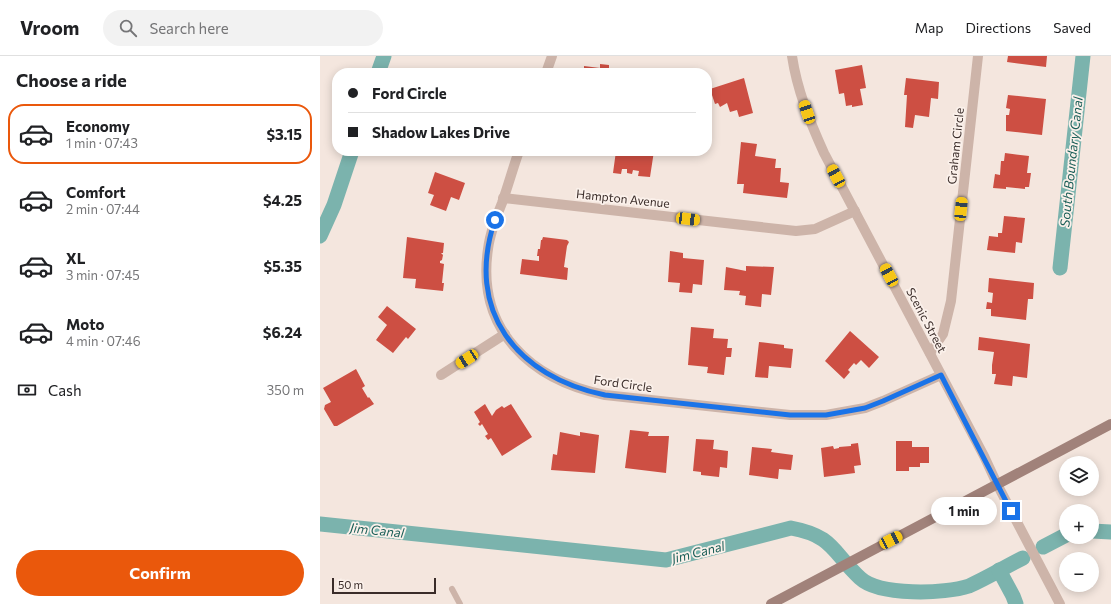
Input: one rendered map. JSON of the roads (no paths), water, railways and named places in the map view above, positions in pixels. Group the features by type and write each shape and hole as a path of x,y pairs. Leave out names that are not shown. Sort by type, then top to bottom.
{"street":[{"path":"548,68 552,56"},
{"name":"Scenic Street","path":"792,56 800,92 810,123 824,153 1060,604"},
{"name":"Graham Circle","path":"930,353 943,334 951,301 978,56"},
{"name":"Ford Circle","path":"517,156 491,232 486,265 489,299 495,318 505,334 519,351 547,375 585,391 605,395 790,415 826,415 865,408 941,375"},
{"name":"Hampton Avenue","path":"503,198 796,231 815,229 855,211"},
{"path":"441,375 505,334"},
{"path":"771,604 1111,424"}],"lane":[{"path":"452,589 460,604"}],"waterway":[{"path":"380,68 384,56"},
{"name":"South Boundary Canal","path":"1060,268 1083,56"},
{"path":"320,236 334,205 350,156"},
{"name":"Jim Canal","path":"320,524 666,560 791,528 805,531 824,540 860,578 869,584 897,591 913,592 945,591 969,586 1023,558"},
{"path":"1099,531 1111,532"},
{"name":"Jim Canal","path":"1043,547 1059,539"},
{"name":"South Boundary Canal","path":"999,570 1016,604"}]}
